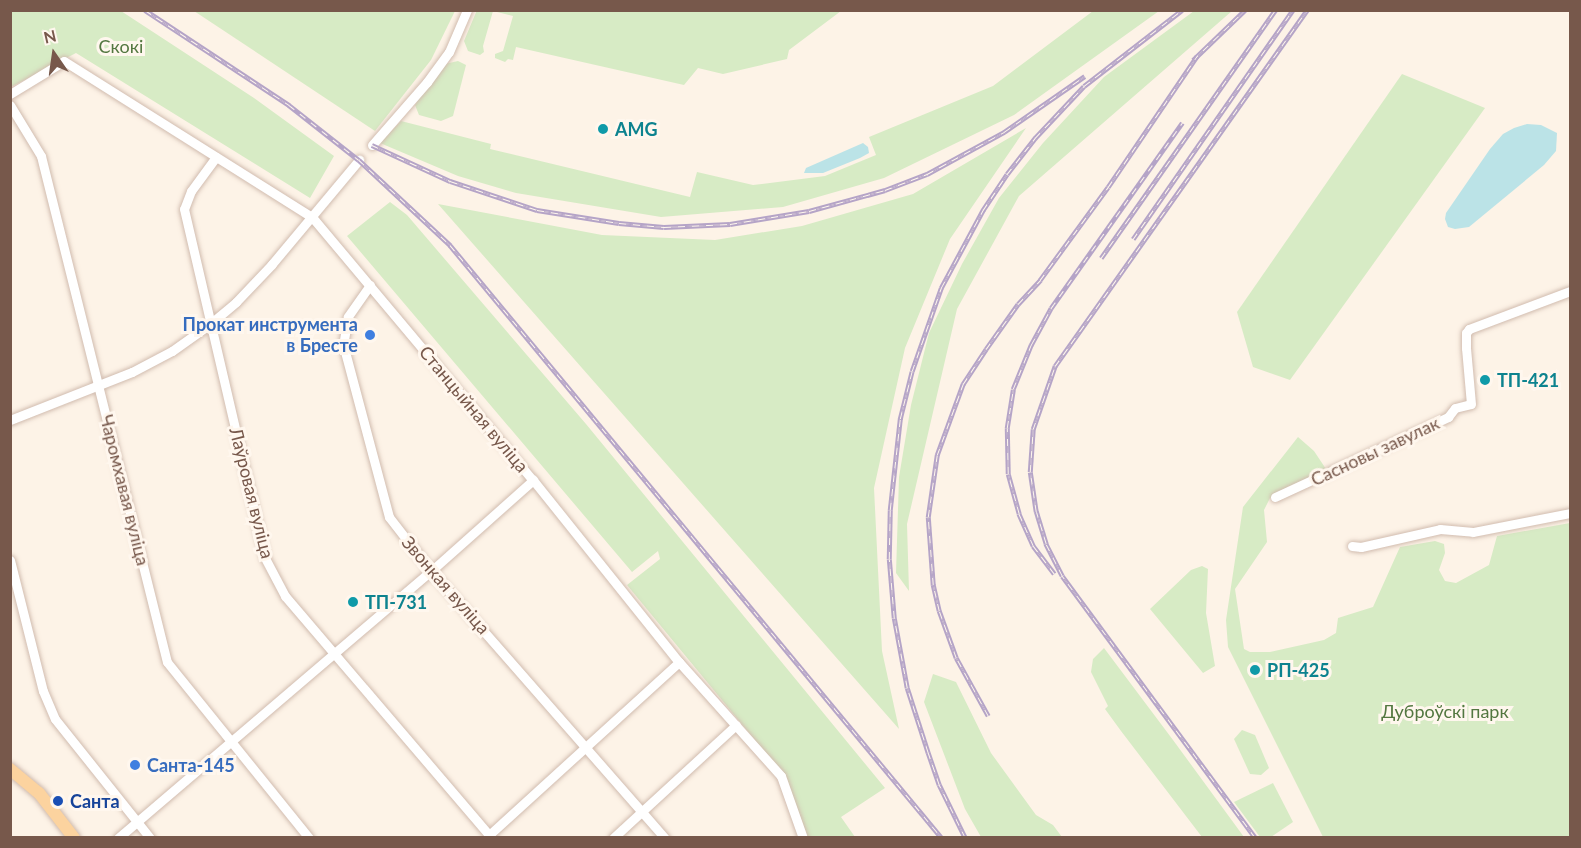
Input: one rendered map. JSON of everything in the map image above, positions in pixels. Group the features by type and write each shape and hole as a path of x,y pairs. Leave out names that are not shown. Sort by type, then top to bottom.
{"main road":[{"path":"10,769 39,793 74,837"}],"street":[{"path":"372,145 444,59 467,10"},
{"name":"Станцыйная вуліца","path":"10,94 64,61 312,217 533,480 680,662 781,776 803,837"},
{"name":"Чаромхавая вуліца","path":"10,105 41,156 167,662 309,837"},
{"name":"Лаўровая вуліца","path":"216,157 191,191 184,209 265,558 285,596 490,836"},
{"path":"10,420 99,386 172,351 210,324 258,279 359,160"},
{"name":"Звонкая вуліца","path":"370,285 348,317 343,344 389,517 431,570 665,837"},
{"name":"Сасновы завулак","path":"1275,497 1448,417 1455,408 1471,404 1466,348 1466,333 1469,328 1570,291"},
{"path":"118,837 533,480"},
{"path":"1352,546 1361,547 1440,529 1473,532 1570,513"},
{"path":"10,560 43,692 55,719 150,837"},
{"path":"490,836 680,662"},
{"path":"613,837 736,725"}],"green space":[{"path":"477,10 841,11 789,50 787,59 723,74 698,68 684,85 516,47 513,60 508,59 505,62 495,58 495,54 503,51 513,16 493,11 483,46 484,52 480,55 468,51 464,41"},
{"name":"Скокі","path":"10,11 121,11 254,98 334,156 310,198 76,53 11,87"},
{"path":"194,11 455,11 431,60 375,131"},
{"path":"1093,11 1159,11 1014,115 884,178 783,207 661,217 516,193 458,176 380,143 401,121 491,144 490,149 690,197 697,172 753,185 825,176 876,155 869,137 993,86"},
{"path":"1194,11 1232,11 1019,196 957,309 907,524 909,591 896,573 899,477 911,405 929,333 962,264 999,198 1043,143 1104,77"},
{"path":"458,61 466,65 453,116 441,121 419,115 415,105 418,100 445,64"},
{"path":"1402,74 1485,108 1290,380 1253,367 1237,312"},
{"path":"1026,128 950,239 905,348 874,488 882,651 899,729 438,204 602,235 715,240 802,226 913,194"},
{"path":"390,202 407,215 586,424 885,788 841,817 855,837 804,837 787,779 627,585 660,559 658,551 632,572 347,236"},
{"name":"Дуброўскі парк","path":"1298,437 1314,451 1326,469 1270,498 1264,510 1267,542 1235,589 1244,649 1250,652 1270,652 1324,640 1336,633 1338,618 1373,607 1400,547 1435,541 1444,544 1445,553 1439,570 1445,581 1456,583 1489,565 1497,536 1570,523 1570,837 1323,837 1228,647 1226,620 1243,507"},
{"path":"1202,566 1208,569 1206,613 1215,666 1203,673 1150,609 1191,570"},
{"path":"1104,648 1244,837 1202,837 1121,731 1105,709 1108,706 1091,672 1093,659"},
{"path":"933,674 956,682 991,753 1036,815 1053,825 1062,837 981,837 965,809 924,702"},
{"path":"1242,730 1255,735 1269,768 1261,775 1250,774 1234,739"},
{"path":"1273,783 1293,822 1271,837 1260,837 1234,802"}],"water":[{"path":"1527,124 1541,125 1557,133 1556,151 1544,165 1469,227 1455,229 1448,227 1445,219 1446,213 1490,149 1503,134"},
{"path":"863,143 868,147 869,153 860,158 823,173 804,173 806,168"}],"railway":[{"path":"145,10 289,105 359,160 450,245 942,838"},
{"path":"965,838 939,785 907,688 894,618 889,559 890,510 900,419 912,371 941,288 983,210 1007,174 1035,138 1084,86 1182,10"},
{"path":"1193,60 1245,10"},
{"path":"1101,258 1275,10"},
{"path":"1133,239 1293,10"},
{"path":"1255,838 1062,576 1046,544 1036,512 1030,472 1033,429 1055,366 1307,10"},
{"path":"988,716 956,658 939,611 933,585 928,517 937,455 963,384 1018,304 1040,280 1108,187 1197,56"},
{"path":"372,145 450,181 537,210 619,223 664,227 730,224 809,211 885,190 927,174 1004,132 1085,76"},
{"path":"1054,574 1033,546 1019,514 1008,474 1007,428 1013,389 1031,345 1051,308 1182,123"}],"place":[{"name":"AMG","path":"603,129"},
{"name":"Прокат инструмента в Бресте","path":"370,335"},
{"name":"ТП-421","path":"1485,380"},
{"name":"ТП-731","path":"353,602"},
{"name":"РП-425","path":"1255,670"},
{"name":"Санта-145","path":"135,765"},
{"name":"Санта","path":"58,801"}]}
